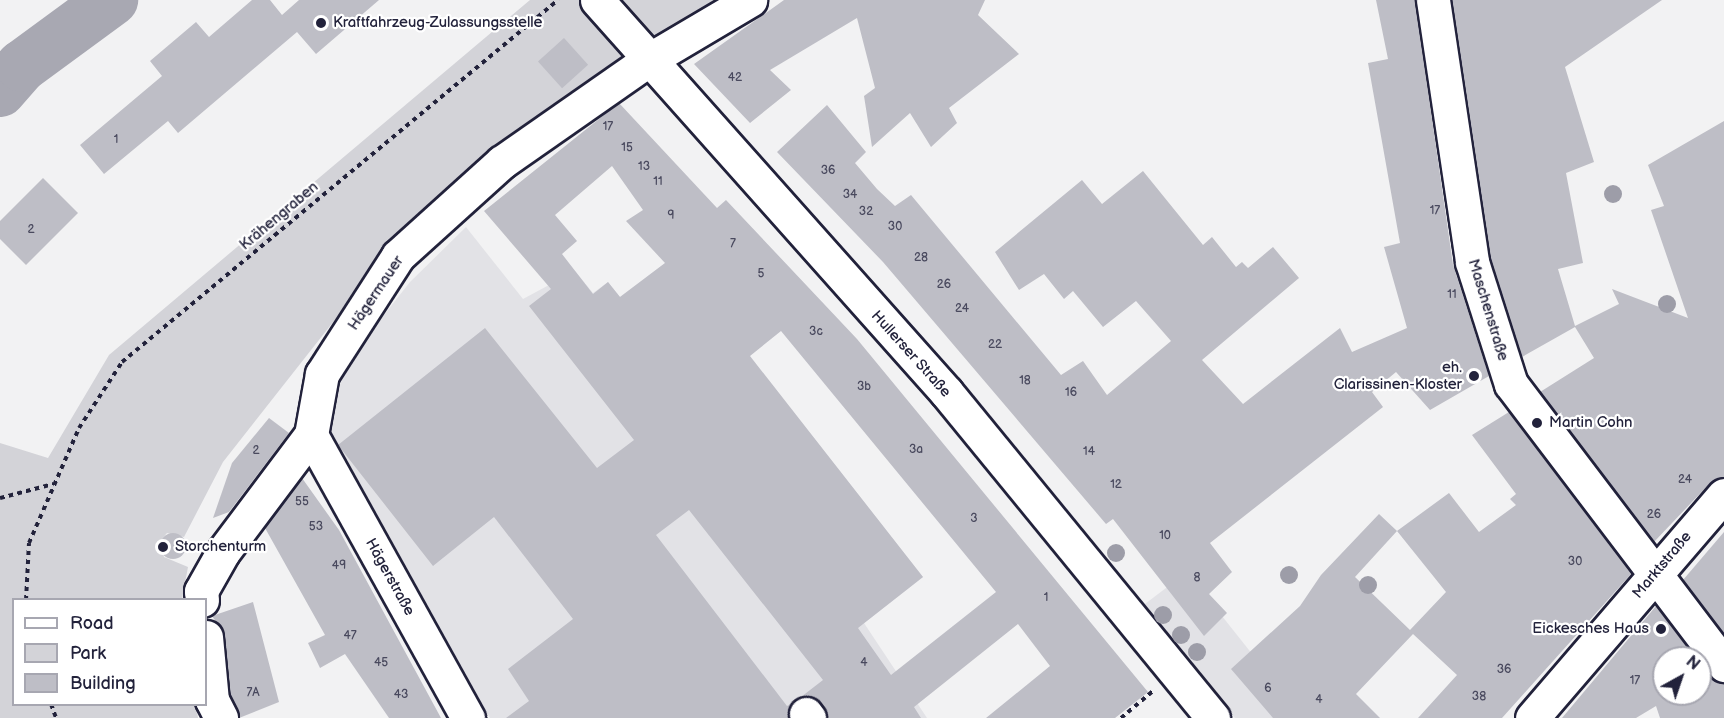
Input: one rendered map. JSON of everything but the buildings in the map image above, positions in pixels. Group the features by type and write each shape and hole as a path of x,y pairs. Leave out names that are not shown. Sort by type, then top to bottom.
{"street":[{"name":"Hullerser Straße","path":"597,0 647,61 947,393 1076,556 1177,672 1213,718"},
{"name":"Hägermauer","path":"202,598 201,591 223,552 311,435 322,374 398,256 502,162 647,61 750,0"},
{"name":"Maschenstraße","path":"1433,0 1472,262 1485,309 1511,384 1724,665"},
{"name":"Hägerstraße","path":"311,435 468,718"},
{"name":"Marktstraße","path":"1532,718 1724,495"},
{"path":"207,648 212,700 221,718"}],"path":[{"name":"Krähengraben","path":"26,598 28,543 79,428 122,362 558,0"},
{"path":"0,498 54,484"},
{"path":"1121,718 1177,672"}],"shaded area":[{"path":"466,227 523,299 575,271 593,293 608,282 620,297 672,258 923,577 864,623 927,718 490,718 326,423 338,373 410,282"},
{"path":"1187,572 1303,718 1235,718 1141,607"}],"green space":[{"path":"530,0 715,0 567,100 400,237 223,462 184,537 167,533 160,541 164,557 188,567 182,598 12,598 12,706 196,706 198,718 0,718 0,443 48,458 109,355"}],"waterway":[{"path":"0,91 22,66 112,0"}],"place":[{"name":"Kraftfahrzeug-Zulassungsstelle","path":"321,23"},
{"name":"eh. Clarissinen-Kloster","path":"1474,376"},
{"name":"Martin Cohn","path":"1537,423"},
{"name":"Storchenturm","path":"163,547"},
{"name":"Eickesches Haus","path":"1661,629"}]}
